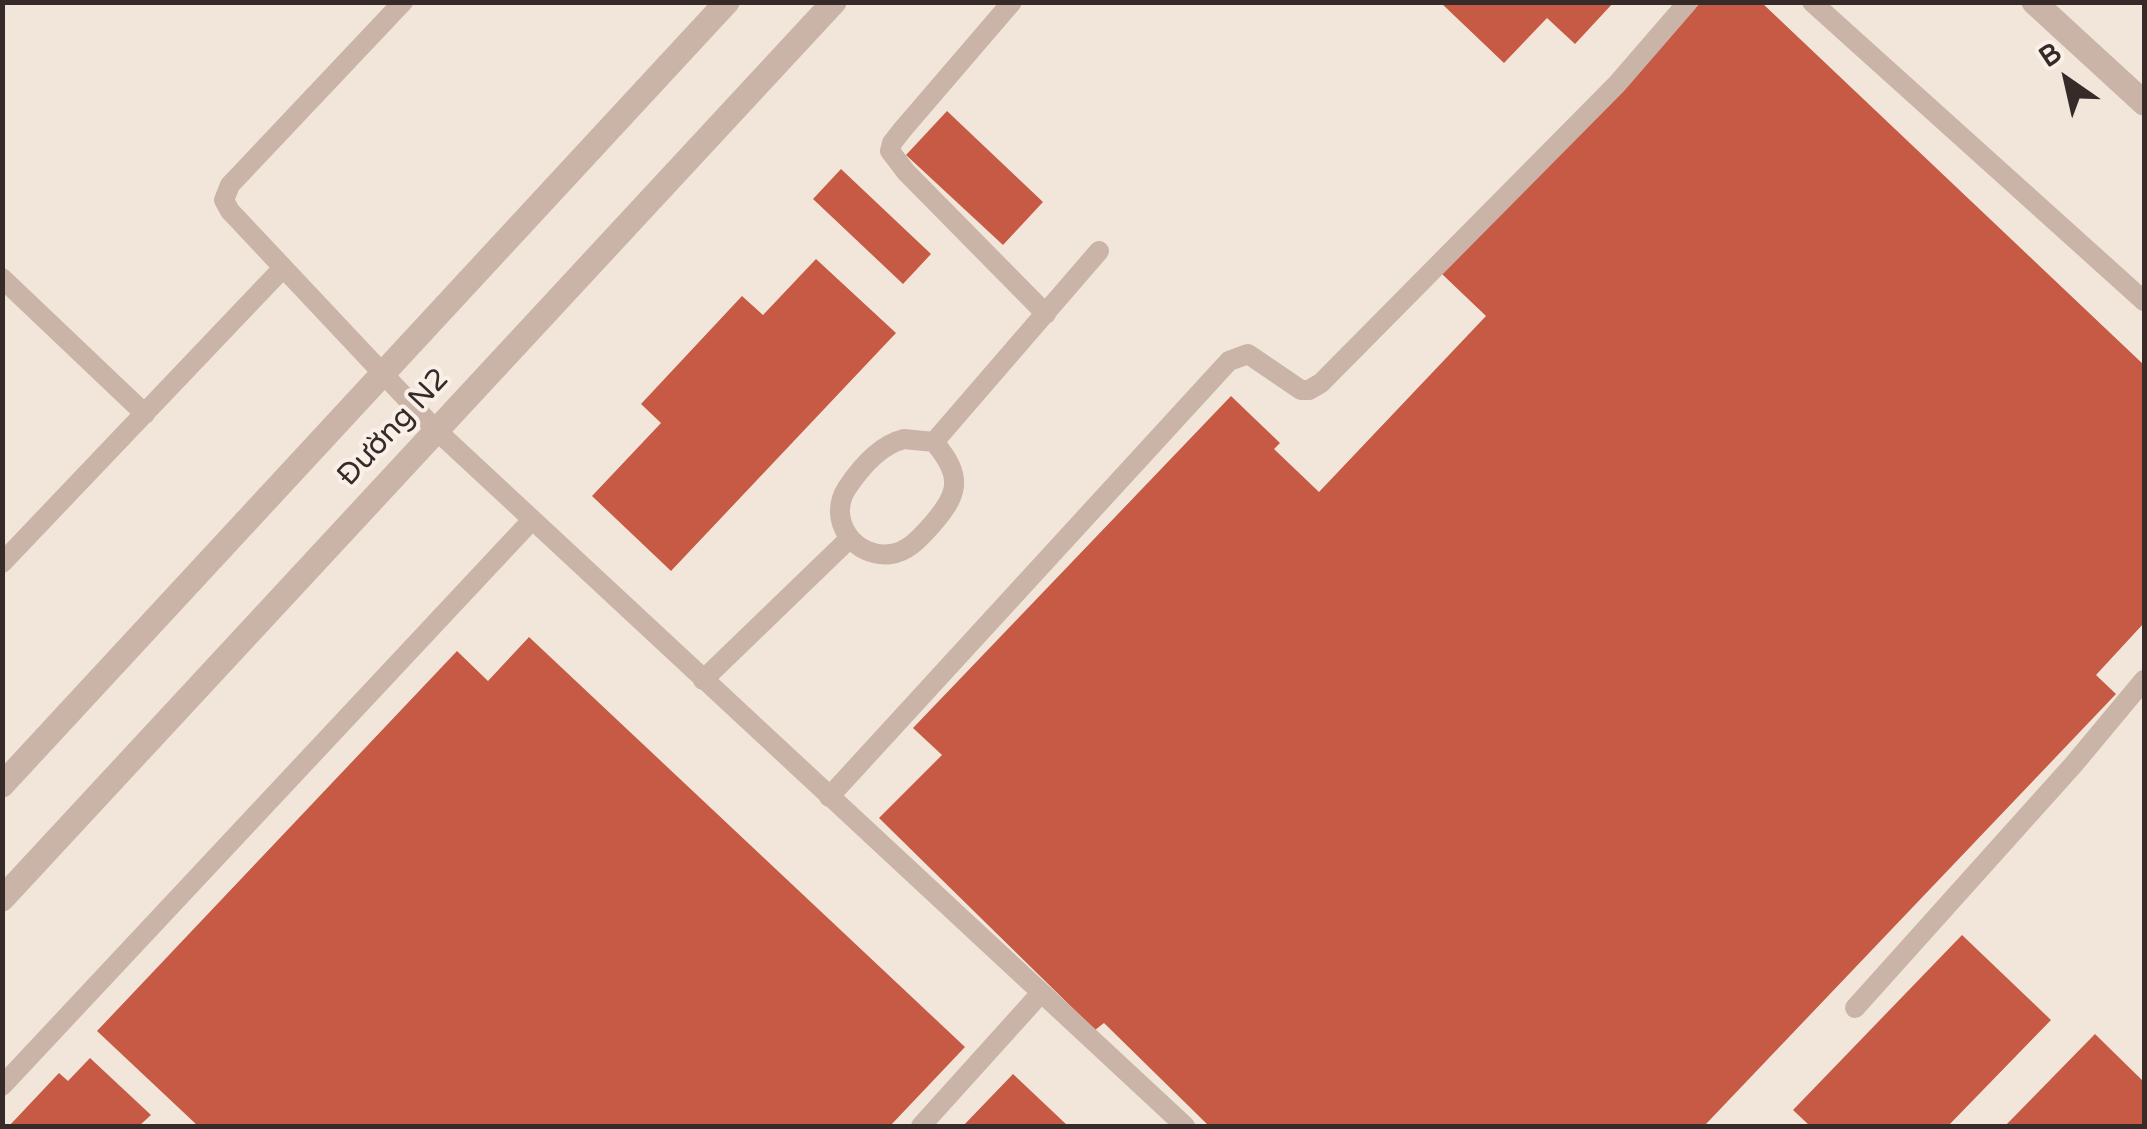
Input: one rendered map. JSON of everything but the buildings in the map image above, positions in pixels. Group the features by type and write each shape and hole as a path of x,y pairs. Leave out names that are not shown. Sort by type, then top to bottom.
{"street":[{"name":"Đường N2","path":"2,784 727,2"},
{"name":"Đường N2","path":"2,898 834,2"},
{"path":"2034,2 2144,103"}],"lane":[{"path":"403,2 230,185 224,200 230,211 436,430 1185,1126"},
{"path":"1012,2 903,129 890,151 1046,314"},
{"path":"829,796 1229,360 1248,354 1300,390 1321,383 1617,84 1688,2"},
{"path":"1812,2 2144,300"},
{"path":"934,442 1099,252"},
{"path":"2,564 282,270"},
{"path":"2,278 144,414"},
{"path":"904,439 934,442 951,462 954,476 947,508 917,542 894,554 871,554 849,540 838,510 845,491 866,465 888,443 904,439"},
{"path":"2,1086 532,520"},
{"path":"702,680 849,540"},
{"path":"1855,1008 2074,764 2144,680"},
{"path":"922,1126 1041,993"}]}
